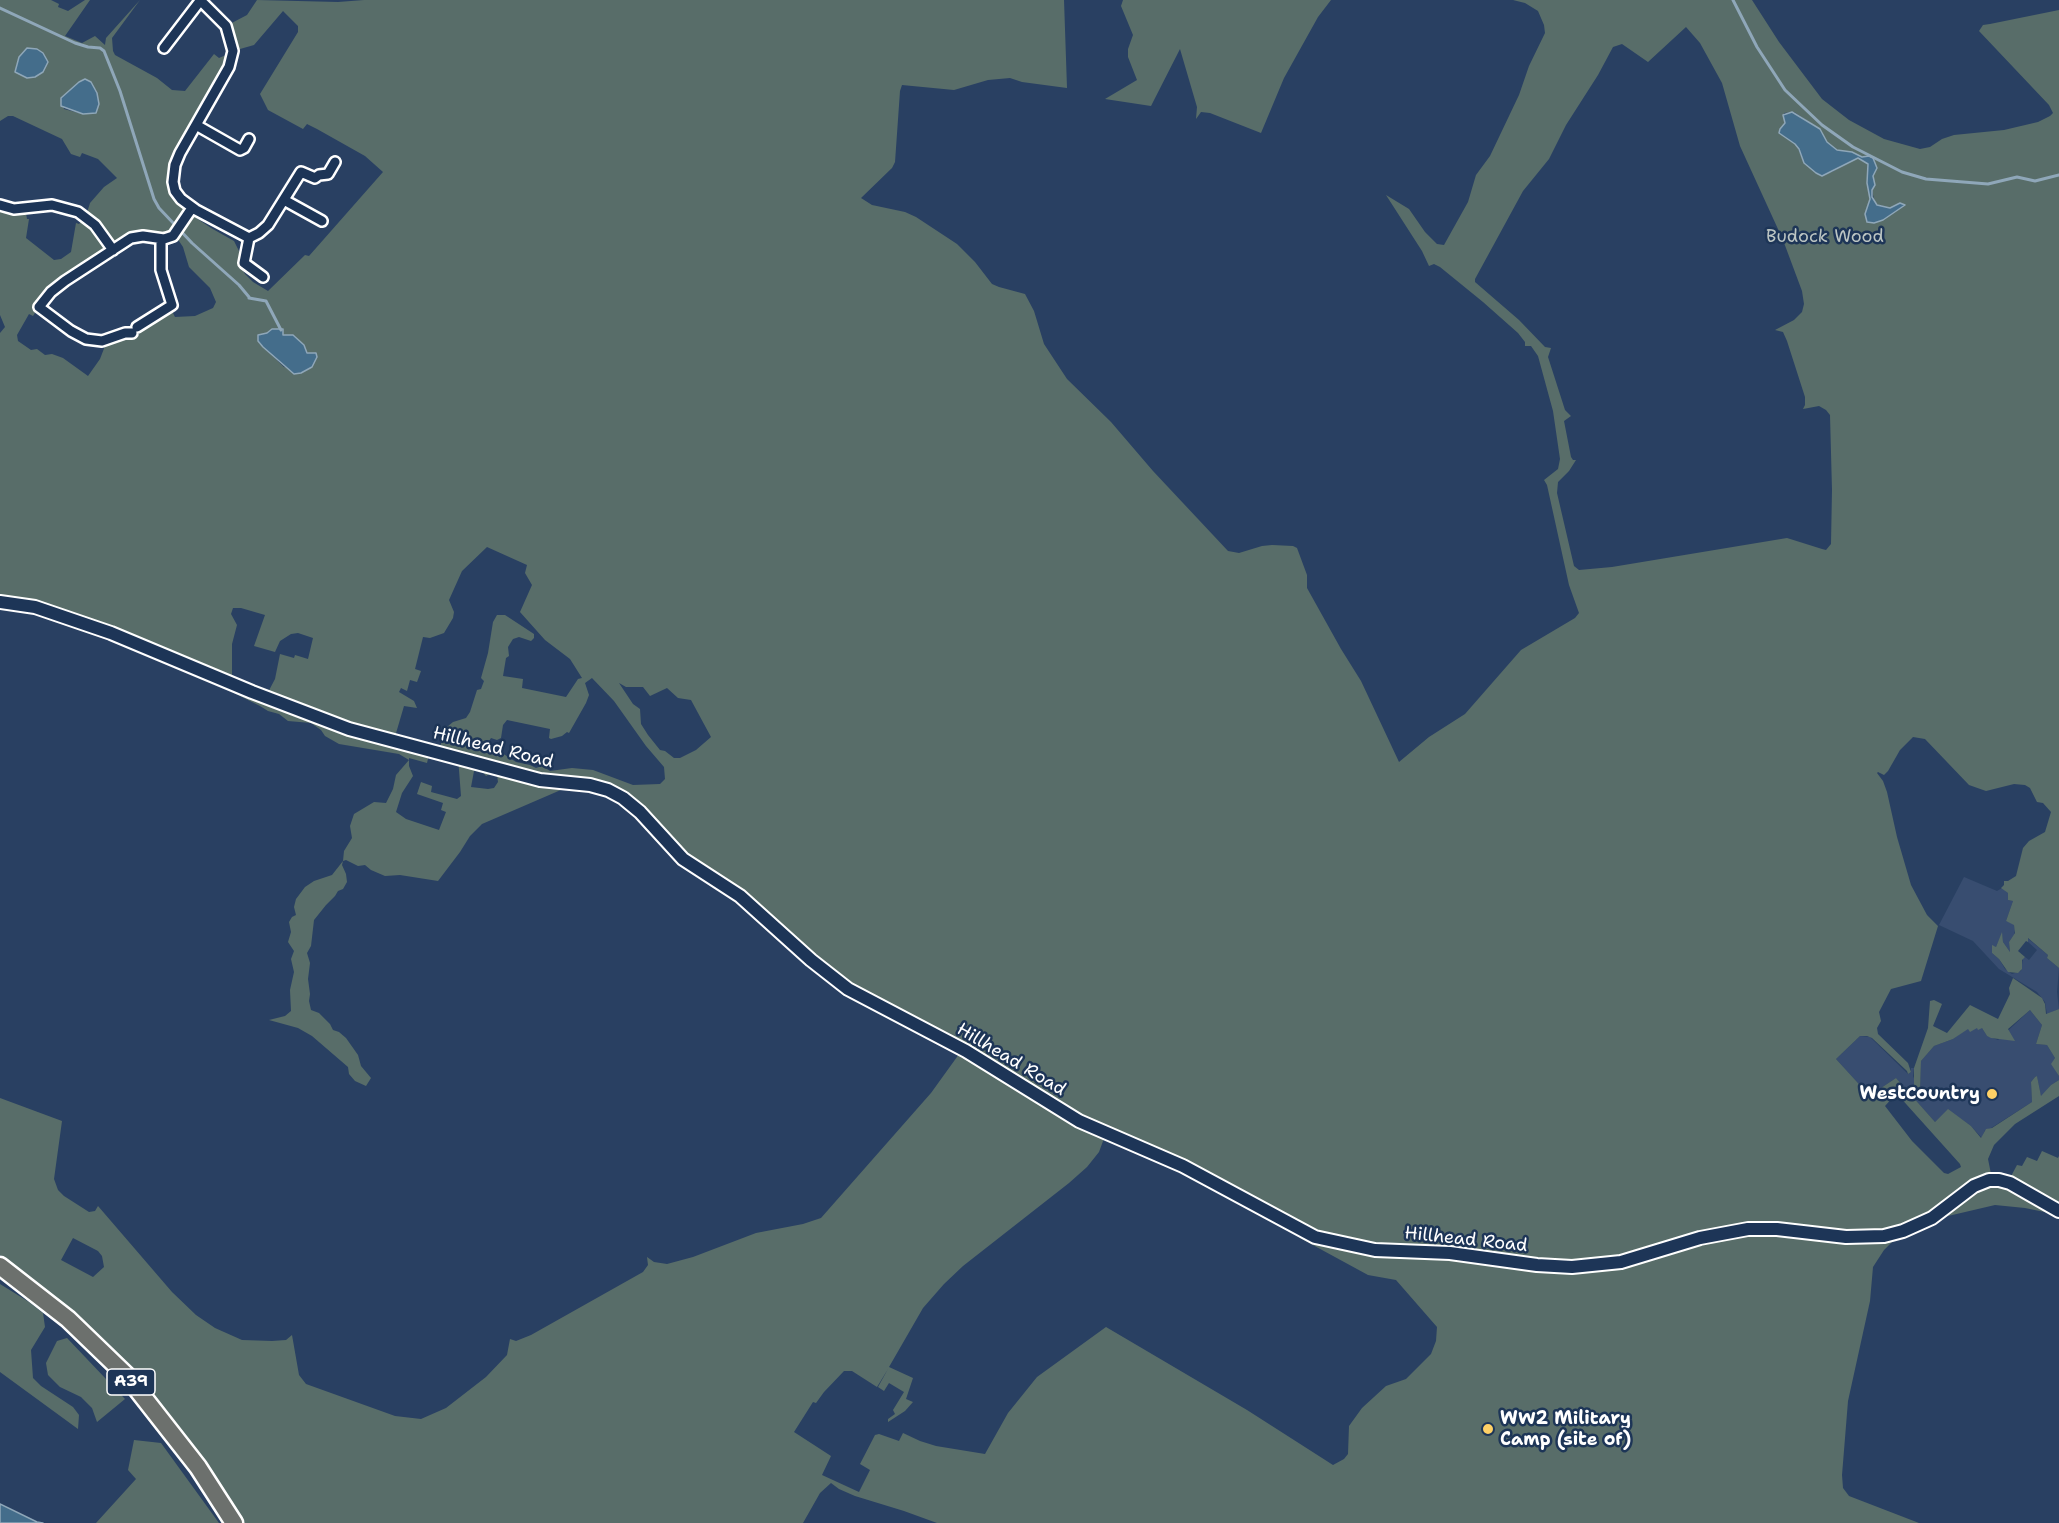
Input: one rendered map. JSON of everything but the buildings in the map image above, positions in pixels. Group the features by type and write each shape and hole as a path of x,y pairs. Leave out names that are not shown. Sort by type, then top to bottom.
{"highway":[{"name":"A39","path":"0,1266 68,1319 126,1375 198,1467 234,1523"}],"street":[{"path":"164,48 200,0 226,26 233,51 229,67 178,158 172,180 177,194 192,208 249,238"},
{"path":"196,125 240,150 249,139"},
{"path":"249,238 266,228 302,172 315,178 328,174 336,162"},
{"path":"284,200 321,221"},
{"path":"0,205 14,209 52,205 78,212 95,225 113,250"},
{"path":"33,317 39,307 60,285 135,237 147,236 161,239 172,237 192,208"},
{"path":"249,238 244,263 263,278"},
{"path":"39,307 74,333 98,345 135,330 176,304 161,270 161,239"},
{"name":"Hillhead Road","path":"0,602 27,605 101,629 219,679 349,729 540,780 590,785 608,790 623,798 640,812 683,859 740,896 844,987 966,1051 1079,1121 1183,1166 1315,1237 1375,1250 1450,1252 1547,1267 1578,1267 1616,1263 1700,1238 1748,1229 1772,1229 1846,1238 1884,1236 1903,1231 1932,1218 1974,1186 1989,1180 2010,1183 2059,1211"}],"shaded area":[{"path":"27,48 37,49 43,53 48,62 43,72 35,77 27,78 15,72 19,57"},
{"path":"85,79 91,82 97,93 99,104 96,113 83,114 61,106 61,98"},
{"path":"1792,112 1820,129 1827,142 1837,150 1873,158 1877,168 1873,176 1875,185 1872,197 1877,205 1890,208 1900,203 1905,205 1883,220 1874,223 1867,222 1865,214 1870,199 1867,183 1868,164 1858,158 1822,176 1816,173 1804,163 1795,144 1779,133 1785,123 1783,115"},
{"path":"272,329 283,329 283,335 293,335 304,345 307,353 316,353 317,357 312,367 294,374 263,347 258,341 258,335"},
{"path":"1964,877 1997,891 2002,888 2008,893 2008,900 2013,901 2006,921 2014,924 2015,929 2009,942 2010,952 2003,942 2002,934 1996,947 1992,946 1992,953 2012,974 2021,971 2023,958 2029,960 2037,950 2026,937 2048,955 2047,958 2059,968 2057,992 2059,1009 2047,1014 2045,1002 2037,992 1999,969 1973,941 1939,925"},
{"path":"2030,1010 2042,1025 2036,1044 2047,1045 2055,1058 2052,1064 2059,1080 2051,1085 2041,1097 2037,1076 2035,1077 2031,1082 2032,1102 1985,1130 1982,1138 1971,1126 1948,1110 1935,1122 1896,1078 1872,1094 1868,1094 1836,1059 1860,1036 1870,1037 1908,1074 1911,1068 1914,1068 1913,1076 1920,1093 1921,1061 1934,1046 1953,1039 1968,1028 1982,1028 1987,1036 1998,1040"},
{"path":"0,1504 37,1522 43,1523 0,1523"}],"green space":[{"name":"Budock Wood","path":"0,0 51,0 59,4 58,7 68,11 85,0 90,0 65,36 82,43 95,36 105,45 106,38 140,0 112,38 113,51 115,55 157,78 172,90 185,91 214,54 219,58 226,55 232,58 173,175 189,213 234,241 245,274 268,291 305,255 309,256 383,172 365,156 317,129 307,124 303,129 268,110 260,94 298,32 298,26 283,11 254,45 233,51 226,26 247,15 257,0 338,2 364,0 1064,0 1067,88 1022,82 1010,78 988,80 954,90 902,85 895,162 892,168 861,198 872,205 905,212 916,217 957,244 992,284 1025,294 1034,311 1044,344 1067,379 1111,422 1153,471 1228,551 1239,553 1272,545 1297,548 1307,575 1307,588 1361,681 1399,762 1429,737 1465,714 1521,650 1575,618 1579,613 1569,585 1544,480 1558,469 1560,459 1553,411 1538,356 1531,346 1525,346 1525,342 1518,333 1483,302 1440,267 1434,264 1429,266 1386,195 1409,209 1425,232 1437,244 1444,245 1468,202 1476,175 1490,156 1545,33 1538,11 1525,3 1513,0 1752,0 1779,42 1822,99 1849,120 1884,139 1920,149 1930,147 1954,135 2004,130 2038,122 2053,113 2049,105 1979,31 1983,25 2059,10 2059,968 2028,938 2028,942 2026,941 2018,951 2025,957 2022,960 2022,969 2018,973 2008,972 1992,953 1992,945 1996,947 2002,932 2003,942 2010,952 2009,942 2015,933 2014,925 2006,921 2013,901 2008,900 2008,893 2001,888 2004,881 2016,876 2023,848 2029,841 2045,832 2051,812 2043,803 2037,802 2030,788 2025,785 2014,784 1986,791 1969,785 1925,739 1913,737 1900,750 1884,775 1877,773 1887,792 1911,885 1927,915 1938,926 1921,981 1891,989 1879,1012 1881,1021 1877,1028 1878,1034 1908,1063 1911,1072 1908,1074 1872,1038 1867,1036 1860,1036 1836,1059 1868,1094 1872,1094 1896,1078 1935,1122 1948,1109 1971,1126 1981,1138 1986,1129 1992,1128 2032,1102 2031,1082 2035,1077 2037,1076 2041,1096 2059,1080 2059,1096 2015,1124 1994,1145 1988,1159 1992,1179 1898,1236 1884,1250 1873,1267 1870,1301 1848,1401 1843,1488 1849,1496 1919,1523 937,1523 855,1496 831,1483 820,1493 803,1523 243,1523 198,1453 140,1382 76,1316 0,1255 0,1098 62,1121 54,1179 58,1190 89,1212 95,1211 98,1206 172,1292 196,1315 215,1328 242,1340 286,1340 292,1335 299,1375 306,1384 395,1416 421,1419 446,1408 486,1377 507,1355 510,1339 516,1341 531,1335 643,1272 648,1265 647,1257 654,1262 667,1264 693,1257 756,1233 821,1218 931,1093 962,1050 856,993 697,868 633,806 577,783 482,824 470,836 438,881 400,875 385,876 365,865 358,866 346,860 343,861 344,851 352,838 350,826 354,814 374,802 386,803 393,789 396,775 409,760 399,754 339,744 325,736 311,723 288,721 279,714 268,711 234,693 231,691 231,685 185,664 0,602 0,333 5,327 0,315 0,205 25,207 27,219 29,219 26,238 54,260 61,259 71,252 76,223 79,224 86,216 90,203 104,187 117,178 98,159 82,153 80,157 71,154 62,139 13,116 0,121","holes":["1686,27 1700,43 1722,83 1740,146 1783,240 1802,291 1804,304 1802,312 1794,320 1775,330 1783,332 1787,341 1805,397 1803,409 1819,406 1830,415 1831,544 1826,550 1787,538 1612,567 1579,570 1574,566 1557,493 1558,482 1576,460 1571,457 1564,421 1571,416 1565,410 1548,357 1551,348 1545,347 1519,320 1475,282 1475,279 1523,191 1549,159 1566,125 1613,47 1622,44 1648,62","37,49 43,53 24,77 16,67 19,57 25,50","82,80 96,90 99,104 96,113 83,114 64,109 61,98","1794,112 1820,129 1827,142 1837,150 1873,158 1877,168 1873,176 1875,185 1872,190 1875,204 1890,208 1905,205 1865,216 1870,199 1867,184 1868,164 1856,158 1832,172 1818,174 1804,163 1797,146 1788,137 1780,134 1779,130 1785,123 1784,113","143,235 175,235 183,247 189,267 210,288 216,302 213,308 195,316 175,317 172,311 140,332 137,338 128,336 105,346 100,359 88,376 63,358 52,354 45,355 37,349 31,350 18,341 17,335 29,314 33,316 44,299","272,329 281,330 283,335 296,337 298,342 304,345 304,351 315,359 303,371 284,367 259,343 260,335","487,547 527,565 525,573 532,585 520,612 545,640 570,659 582,678 578,679 566,697 522,688 523,679 503,676 506,658 509,656 508,647 513,639 519,637 531,641 534,634 505,615 497,615 493,622 481,678 484,681 481,689 477,690 466,718 453,722 447,727 438,752 458,757 461,796 457,799 431,792 432,786 421,782 417,794 443,803 441,810 446,812 439,830 406,819 396,812 402,793 413,776 409,758 427,763 430,750 394,740 404,706 417,708 414,701 399,692 401,688 407,691 410,680 417,682 421,671 415,669 423,637 430,638 444,633 453,618 454,612 449,600 462,571","233,608 265,615 254,646 275,652 280,641 291,634 298,633 313,638 308,659 280,654 275,679 265,698 232,685 232,644 237,625 231,614","592,678 614,701 664,767 665,779 660,784 633,785 593,770 572,768 550,771 542,766 536,768 516,762 502,753 500,749 495,750 491,747 489,741 491,738 497,740 501,738 503,725 507,720 550,729 549,738 551,739 569,733 589,695 585,683","619,683 626,687 643,687 650,696 667,688 678,698 691,700 711,737 696,750 680,758 674,758 660,750 641,724 640,709 633,704","478,769 486,776 491,773 497,775 498,782 494,788 471,787 474,771","1898,1095 1961,1167 1948,1174 1944,1173 1912,1141 1885,1106 1894,1096","1106,1133 1286,1223 1300,1238 1368,1275 1396,1280 1437,1327 1436,1341 1431,1354 1406,1379 1386,1386 1362,1408 1349,1426 1348,1454 1333,1465 1247,1410 1106,1327 1037,1377 1008,1413 985,1454 936,1446 903,1433 899,1441 879,1434 875,1435 860,1464 870,1470 859,1492 822,1475 831,1456 794,1432 813,1402 816,1403 844,1371 852,1371 877,1387 888,1369 878,1387 884,1391 889,1383 904,1392 893,1410 895,1414 888,1419 888,1422 905,1411 913,1402 906,1399 913,1378 889,1367 923,1308 963,1266 1087,1167 1099,1152","73,1238 98,1251 102,1256 104,1267 93,1277 61,1260"]},
{"path":"1123,0 1331,0 1318,17 1284,78 1261,133 1210,113 1201,112 1196,119 1197,107 1180,49 1151,106 1105,99 1137,80 1128,57 1133,35 1121,6"},
{"path":"343,861 347,882 314,920 311,946 307,953 310,963 309,1001 311,1010 319,1013 333,1030 346,1038 358,1055 361,1066 371,1078 366,1086 355,1081 349,1074 348,1067 312,1036 298,1028 269,1020 285,1016 291,1011 290,990 294,972 291,959 294,951 288,942 291,932 289,922 296,915 294,907 296,899 305,887 314,881 332,875"},
{"path":"2013,978 2042,998 2046,1014 2059,1009 2059,1076 2051,1064 2055,1058 2047,1045 2036,1044 2042,1025 2030,1010 2008,1029 2015,1041 1991,1038 1982,1028 1978,1030 1977,1028 1970,1032 1968,1029 1953,1039 1934,1046 1921,1061 1920,1093 1914,1093 1914,1068 1928,1028 1930,1001 1934,1000 1942,1004 1933,1026 1947,1033 1970,1005 1998,1019 2010,994 2009,988"},
{"path":"2042,1151 2058,1158 2059,1156 2059,1210 2008,1182 2017,1165 2022,1166 2027,1157 2037,1161"},
{"path":"1993,1181 2059,1215 1995,1205 1931,1220"},
{"path":"0,1284 43,1313 45,1327 31,1350 33,1378 73,1407 79,1415 78,1429 0,1372"},
{"path":"67,1338 125,1399 97,1422 92,1408 81,1397 60,1387 48,1375 46,1363 57,1341"},
{"path":"134,1440 161,1443 219,1523 96,1523 136,1479 128,1470"}],"waterway":[{"path":"1733,0 1757,47 1785,90 1822,125 1853,147 1902,172 1926,179 1988,184 2017,177 2035,181 2059,175"},
{"path":"0,8 75,43 100,48 104,51 120,91 154,199 159,208 249,297"},
{"path":"249,298 266,301 281,330"}],"place":[{"name":"WestCountry","path":"1992,1094"},
{"name":"WW2 Military Camp (site of)","path":"1488,1429"}]}
